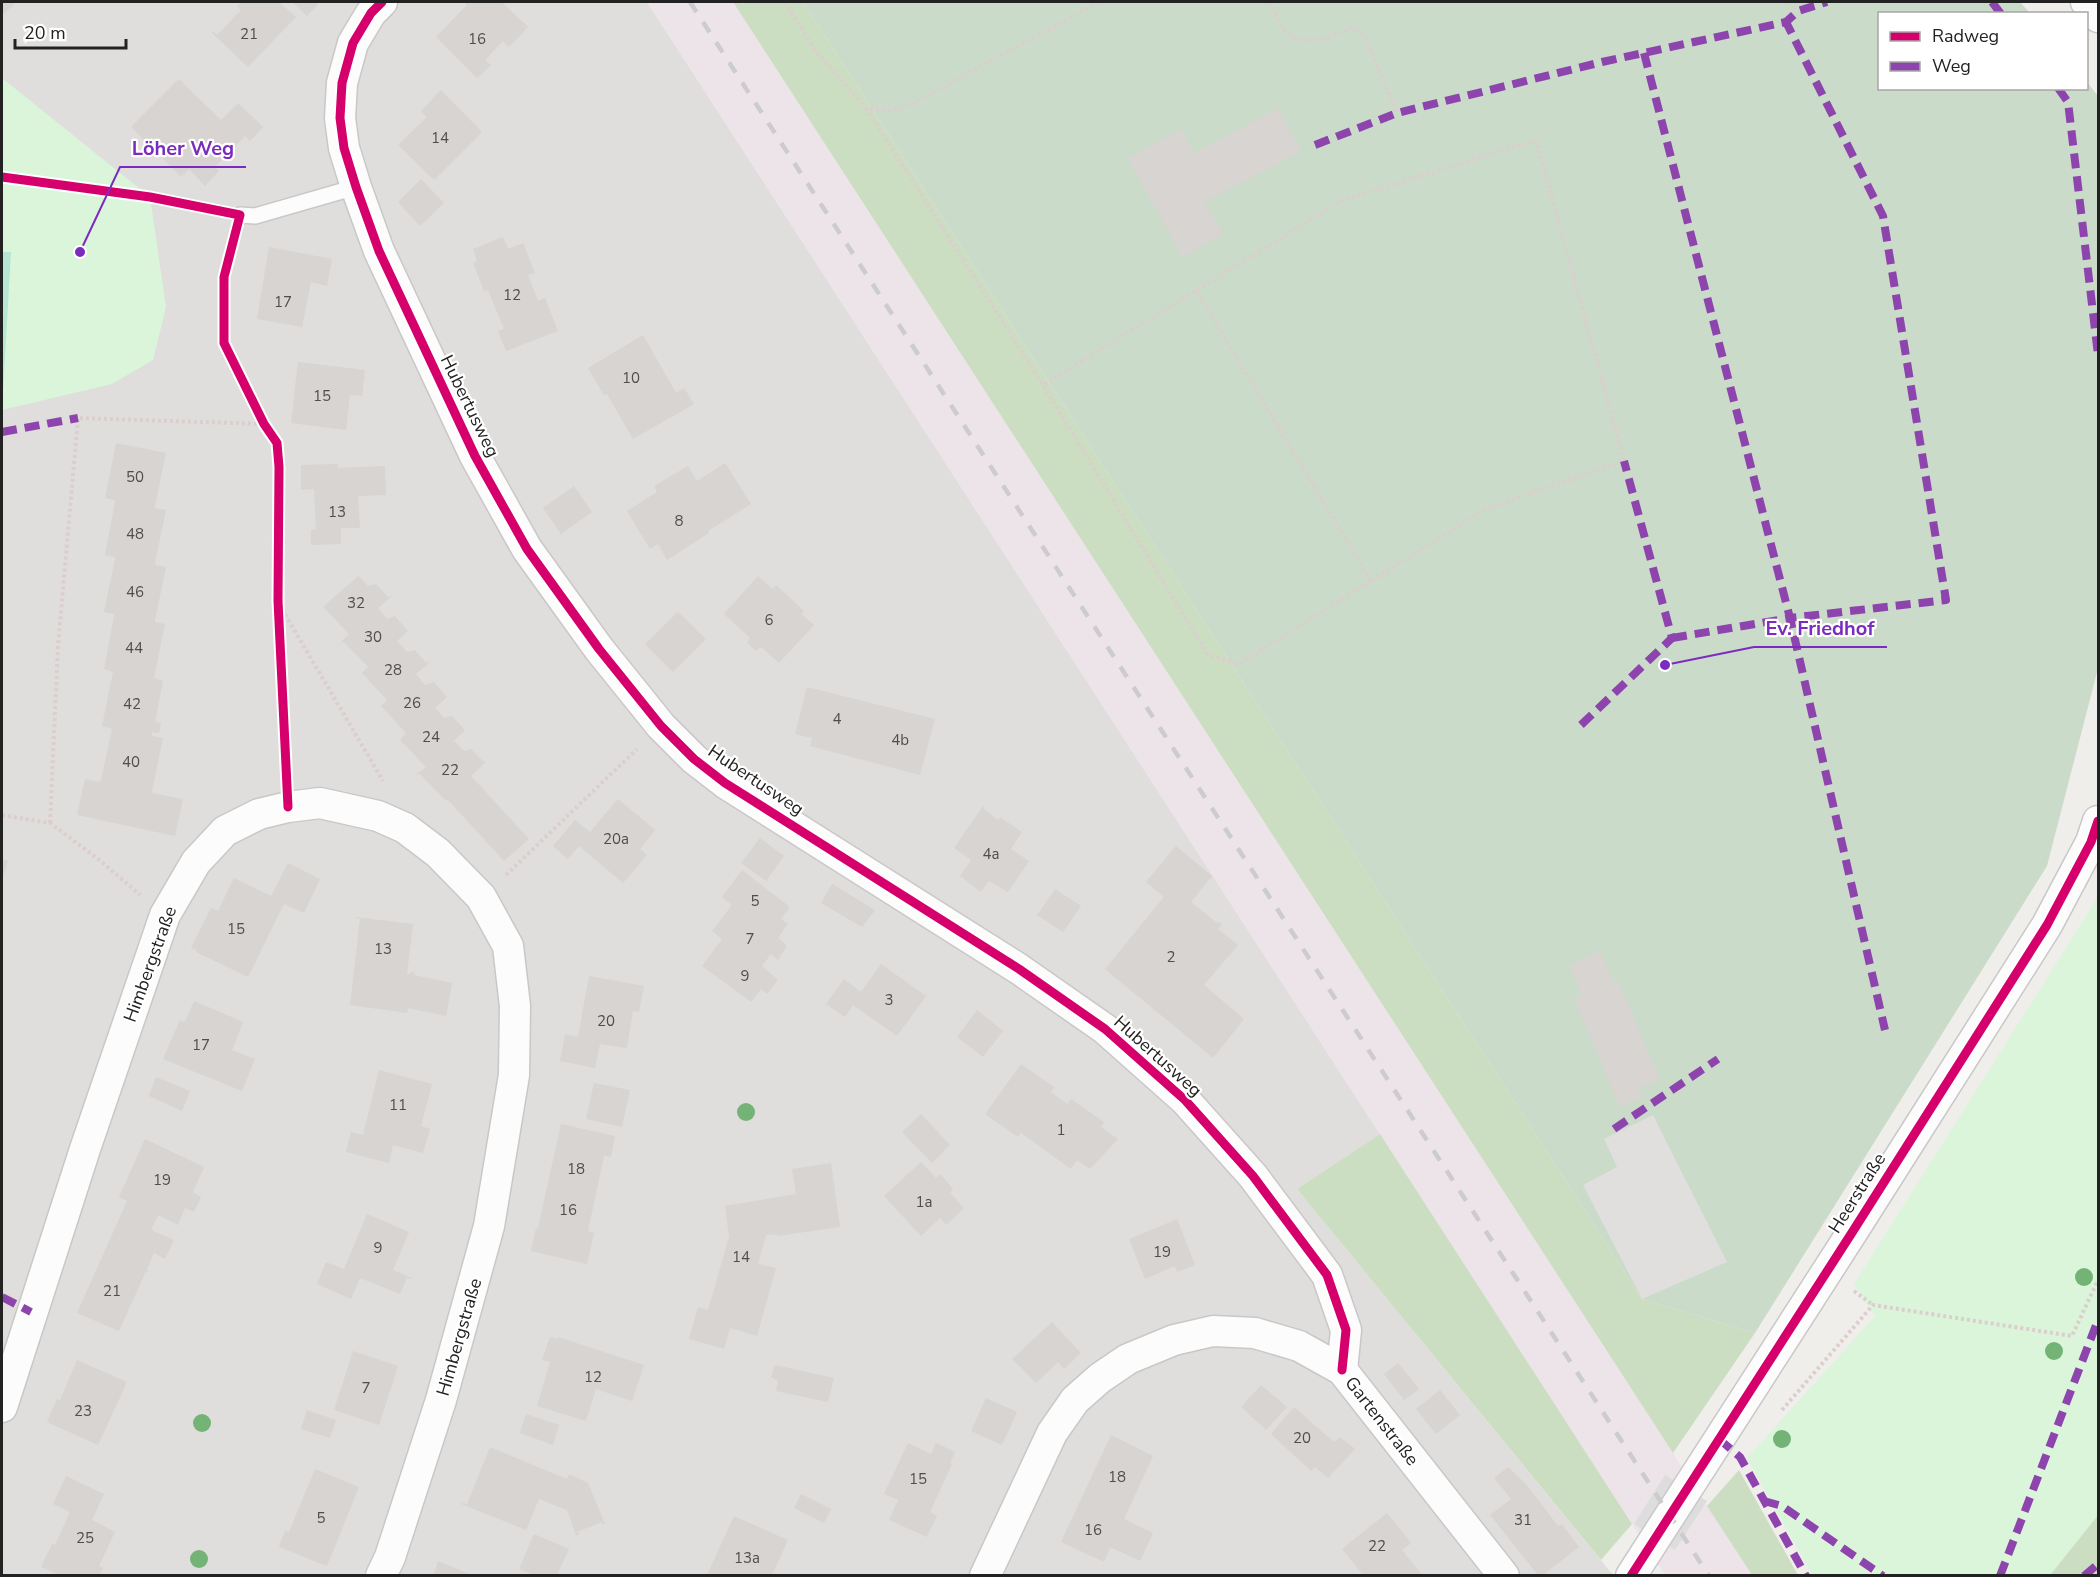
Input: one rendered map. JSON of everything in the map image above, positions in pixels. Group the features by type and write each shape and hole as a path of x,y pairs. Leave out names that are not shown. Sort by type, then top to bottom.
{"street":[{"name":"Hubertusweg","path":"382,2 371,12 353,43 342,83 340,118 344,148 379,251 475,456 527,549 599,649 661,726 694,759 725,783 1020,969 1105,1029 1185,1100 1253,1176 1327,1275 1346,1330 1342,1370"},
{"path":"2086,2 2098,16"},
{"name":"Himbergstraße","path":"2,1407 81,1161 165,915 196,862 225,831 259,814 320,803 378,816 405,828 438,853 481,897 508,946 515,1005 514,1075 489,1226 441,1400 390,1557 381,1575"},
{"name":"Heerstraße","path":"1631,1575 2047,925 2091,842 2098,821"},
{"name":"Gartenstraße","path":"985,1575 1052,1433 1075,1400 1100,1378 1128,1359 1174,1340 1213,1331 1255,1333 1266,1336 1299,1346 1342,1370 1504,1575"}],"lane":[{"path":"240,215 255,216 356,187"}],"path":[{"path":"784,2 814,49 866,108 1043,385 1208,655 1239,664 1484,510 1624,461 1536,140 1341,201 1043,385"},
{"path":"866,108 886,111 910,105 1099,2"},
{"path":"1270,2 1283,29 1299,40 1318,40 1352,28 1364,35 1397,113"},
{"path":"1790,2 1798,11"},
{"path":"2,177 150,197 240,215 224,277 224,343 264,424 277,443 278,601 288,807"},
{"path":"1196,290 1371,581"},
{"path":"50,823 58,646 78,418 264,424"},
{"path":"278,601 382,780 405,828"},
{"path":"481,897 639,747"},
{"path":"2,815 50,823 97,858 165,915"},
{"path":"1779,1412 1873,1305 2072,1336 2098,1280"}],"shaded area":[{"path":"2,2 647,2 1380,1134 1297,1189 1613,1575 2,1576"},
{"path":"647,2 733,2 1752,1575 1665,1575"},
{"path":"1653,1115 1727,1262 1642,1299 1583,1185 1617,1167 1604,1139"}],"green space":[{"path":"733,2 803,2 1642,1299 1755,1333 1673,1453"},
{"path":"803,2 2020,2 2029,12 1878,12 1878,90 2088,90 2088,83 2098,96 2098,657 2097,672 2047,866 1755,1333 1642,1299"},
{"path":"2,78 150,197 166,307 153,360 112,384 2,410"},
{"path":"2,252 11,252 2,410"},
{"path":"2098,897 2098,1515 2050,1575 1812,1575 1747,1458 1875,1316 1854,1284"},
{"path":"1380,1134 1632,1524 1601,1560 1297,1189"},
{"path":"1739,1470 1798,1575 1752,1575 1707,1506"},
{"path":"2098,1515 2098,1575 2050,1575"}],"pier":[{"path":"1665,1475 1707,1501 1675,1550 1634,1524"}],"building":[{"path":"2,2 16,2 4,14"},
{"path":"242,2 279,2 296,17 248,67 212,33 213,31 217,35 241,10 237,6"},
{"path":"292,2 315,2 318,5 307,16"},
{"path":"502,2 528,27 509,47 503,41 485,60 491,65 477,78 436,37 467,5 465,3"},
{"path":"179,79 221,120 238,103 263,127 250,141 245,136 215,167 219,171 205,186 189,169 181,177 131,127"},
{"path":"441,90 482,132 434,180 398,145 427,117 421,111"},
{"path":"1278,108 1301,151 1205,202 1223,235 1182,257 1128,158 1181,129 1194,153"},
{"path":"421,179 444,203 420,226 398,202"},
{"path":"503,237 508,249 523,243 535,273 528,275 538,301 545,298 558,331 506,351 498,331 504,329 488,290 484,291 473,263 477,261 473,249"},
{"path":"269,247 332,259 327,286 311,282 302,327 257,319"},
{"path":"643,335 676,393 684,388 694,404 633,439 607,394 604,395 588,368"},
{"path":"298,362 365,370 362,396 350,395 346,430 291,423"},
{"path":"116,443 166,453 155,506 155,508 166,510 155,565 166,567 155,620 155,622 165,624 154,678 163,681 155,722 161,723 159,733 152,732 152,736 163,738 152,793 183,799 175,836 77,815 85,779 100,782 101,780 112,729 102,726 113,672 104,669 114,614 104,612 115,559 115,557 105,555 115,500 105,498"},
{"path":"725,463 751,504 667,560 658,544 650,549 627,511 657,492 654,486 688,466 697,481"},
{"path":"338,464 338,468 385,466 386,495 358,496 360,528 341,528 341,544 311,545 311,530 316,529 314,489 301,490 301,465"},
{"path":"574,486 592,512 561,534 543,508"},
{"path":"358,576 368,586 376,584 388,597 392,596 378,608 387,619 395,616 408,631 397,641 407,652 415,650 426,663 431,661 416,674 425,685 434,682 447,697 435,708 444,718 452,716 465,730 454,741 464,751 471,749 484,762 487,761 471,776 529,839 504,861 448,800 445,800 420,774 416,775 426,767 400,740 406,733 381,706 387,700 362,673 368,667 344,642 340,643 349,634 323,607"},
{"path":"758,576 773,589 776,585 804,611 801,614 814,625 779,663 761,647 756,651 747,643 750,638 724,614"},
{"path":"678,612 706,639 673,672 645,644"},
{"path":"807,687 935,719 920,775 810,746 812,738 795,734"},
{"path":"618,799 655,830 640,849 647,855 623,883 579,846 568,859 553,846 575,820 590,832"},
{"path":"983,806 998,820 1000,817 1022,832 1011,849 1029,861 1008,892 989,881 981,892 960,876 971,860 954,848"},
{"path":"760,838 784,856 766,881 741,863"},
{"path":"1176,846 1212,876 1191,902 1217,923 1222,924 1218,929 1238,945 1204,985 1244,1019 1213,1058 1105,969 1164,897 1146,882"},
{"path":"2,859 8,861 2,880"},
{"path":"288,863 320,879 304,913 284,904 248,977 191,948 211,908 218,911 234,878 271,896"},
{"path":"742,870 790,907 781,919 788,924 778,938 787,946 778,960 771,954 762,966 778,980 767,994 761,989 751,1002 702,966 722,939 712,931 732,905 722,897"},
{"path":"832,884 875,910 862,927 821,903"},
{"path":"1055,889 1081,906 1063,932 1037,915"},
{"path":"355,917 413,924 407,974 411,972 415,973 414,975 452,983 446,1016 408,1008 407,1013 350,1005 360,919"},
{"path":"1600,951 1613,982 1618,981 1660,1079 1639,1088 1643,1097 1620,1107 1574,999 1582,996 1569,965"},
{"path":"881,964 926,996 897,1036 853,1005 845,1017 826,1004 844,979 861,992"},
{"path":"589,976 644,986 639,1012 633,1011 627,1048 600,1044 595,1068 560,1061 565,1034 578,1037"},
{"path":"194,1001 243,1022 232,1050 255,1059 242,1091 163,1059 180,1020 185,1022"},
{"path":"977,1010 1003,1031 983,1057 957,1037"},
{"path":"1021,1064 1054,1087 1051,1092 1067,1104 1071,1099 1104,1122 1101,1127 1118,1139 1090,1169 1077,1160 1071,1169 1021,1133 1018,1137 985,1114"},
{"path":"379,1070 432,1084 421,1126 430,1129 423,1153 393,1145 389,1163 346,1152 351,1132 363,1135"},
{"path":"156,1077 190,1091 182,1111 149,1096"},
{"path":"594,1083 630,1090 622,1127 586,1119"},
{"path":"921,1114 950,1145 932,1163 902,1132"},
{"path":"561,1124 615,1136 611,1157 604,1156 588,1231 594,1233 587,1264 531,1251"},
{"path":"145,1139 204,1167 193,1192 201,1197 194,1212 185,1208 178,1225 158,1215 151,1230 174,1240 165,1259 154,1253 147,1269 150,1272 146,1271 119,1331 77,1313 127,1201 119,1197"},
{"path":"921,1162 936,1178 940,1174 953,1189 950,1193 964,1208 946,1225 940,1218 921,1236 884,1196"},
{"path":"831,1163 840,1227 777,1236 777,1234 766,1235 758,1264 776,1268 757,1336 730,1328 724,1349 689,1339 698,1307 708,1310 729,1237 725,1206 796,1194 792,1169"},
{"path":"367,1214 409,1232 393,1270 412,1278 407,1278 400,1294 360,1278 351,1299 317,1284 326,1262 344,1269"},
{"path":"1177,1219 1195,1265 1177,1272 1175,1266 1145,1279 1129,1239"},
{"path":"1052,1322 1081,1353 1064,1369 1058,1362 1036,1383 1012,1359"},
{"path":"550,1337 557,1339 558,1337 644,1365 632,1401 596,1389 586,1421 537,1406 550,1362 542,1360"},
{"path":"353,1351 398,1366 379,1425 334,1410"},
{"path":"77,1360 127,1382 98,1445 47,1422 57,1399 60,1400"},
{"path":"1398,1363 1419,1389 1404,1400 1384,1374"},
{"path":"775,1365 834,1378 828,1402 776,1391 778,1381 771,1377"},
{"path":"1261,1385 1287,1407 1266,1430 1241,1407"},
{"path":"1440,1390 1460,1415 1436,1434 1416,1409"},
{"path":"986,1398 1017,1412 1002,1445 971,1431"},
{"path":"1294,1407 1334,1442 1340,1437 1355,1449 1328,1478 1315,1467 1311,1471 1271,1434"},
{"path":"307,1410 336,1420 330,1438 301,1429"},
{"path":"526,1414 559,1425 553,1445 520,1433"},
{"path":"1111,1435 1153,1456 1124,1519 1153,1533 1140,1561 1110,1547 1104,1562 1061,1542"},
{"path":"908,1443 931,1454 936,1443 955,1452 950,1463 952,1464 930,1512 937,1516 927,1537 889,1520 898,1500 884,1494"},
{"path":"490,1447 567,1479 569,1474 588,1483 605,1524 602,1522 577,1532 579,1534 576,1536 567,1510 539,1499 526,1530 461,1504 467,1504"},
{"path":"1508,1467 1527,1485 1558,1526 1562,1524 1579,1547 1543,1575 1538,1575 1490,1515 1511,1499 1494,1478"},
{"path":"315,1469 359,1487 327,1566 279,1547 285,1531 289,1532"},
{"path":"66,1476 104,1494 92,1520 115,1532 99,1566 103,1568 100,1575 60,1575 41,1567 52,1544 55,1545 70,1512 53,1504"},
{"path":"801,1494 831,1509 824,1523 794,1508"},
{"path":"1387,1513 1411,1543 1402,1550 1422,1575 1363,1575 1342,1549"},
{"path":"734,1516 788,1540 772,1575 707,1575"},
{"path":"534,1534 569,1549 557,1575 534,1575 519,1569"},
{"path":"438,1561 472,1575 434,1575"}],"railway":[{"path":"690,2 1709,1576"}],"marked path":[{"path":"1315,145 1397,113 1602,62 1786,22 1798,11 1827,2"},
{"path":"1992,2 2000,12"},
{"path":"1644,53 1790,618 1946,600 1883,216 1786,22"},
{"path":"2059,90 2068,102 2098,355"},
{"path":"2,432 78,418"},
{"path":"1581,725 1672,638 1624,461"},
{"path":"1672,638 1790,618 1885,1030"},
{"path":"1614,1129 1718,1059"},
{"path":"2,1297 31,1312"},
{"path":"2000,1576 2098,1320"},
{"path":"1719,1439 1740,1457 1806,1576"},
{"path":"1764,1501 1782,1506 1883,1576"},
{"path":"2084,1576 2098,1564"}],"cycle path":[{"path":"382,2 371,13 353,43 342,83 340,118 344,148 379,251 475,456 527,549 599,649 661,726 694,759 725,783 1019,969 1105,1029 1185,1100 1253,1176 1327,1275 1346,1330 1342,1370"},
{"path":"2,177 150,197 240,215 224,277 224,343 264,424 277,443 279,467 278,601 288,807"},
{"path":"1631,1576 2047,925 2091,842 2098,821"}],"place":[{"name":"Löher Weg","path":"80,252"},
{"name":"Ev. Friedhof","path":"1665,665"}]}
